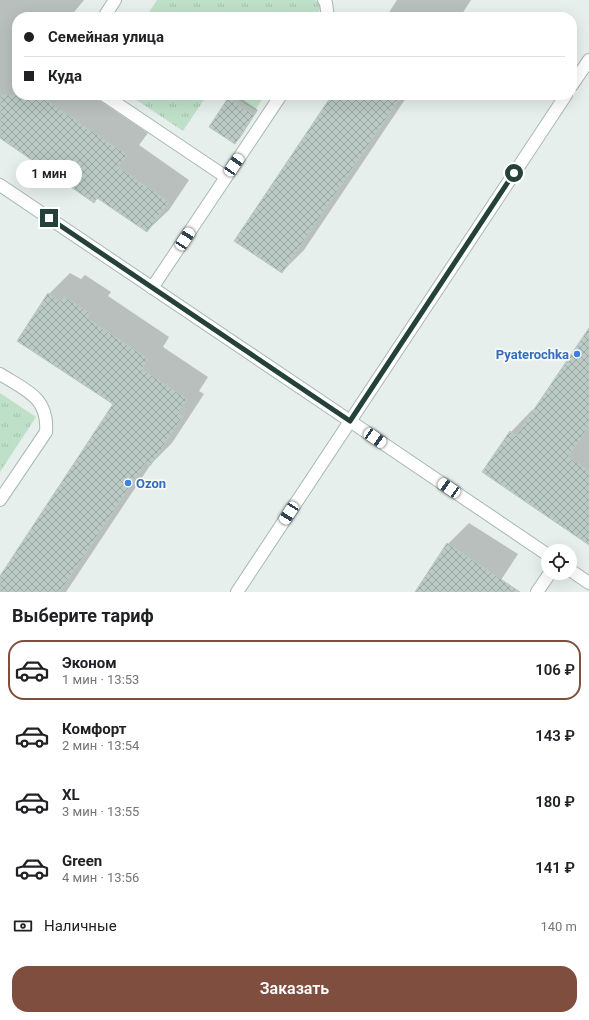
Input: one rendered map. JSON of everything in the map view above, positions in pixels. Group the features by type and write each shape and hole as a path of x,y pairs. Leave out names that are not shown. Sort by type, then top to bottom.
{"street":[{"path":"107,12 115,0"},
{"path":"324,0 327,12"},
{"path":"577,78 589,60"},
{"path":"111,100 226,177"},
{"path":"152,288 278,100"},
{"path":"237,592 563,100"},
{"path":"0,186 541,550"},
{"path":"0,374 38,399 44,408 47,420 46,432 0,500"},
{"path":"577,575 589,583"},
{"path":"537,592 545,580"}],"green space":[{"path":"157,0 315,0 323,5 318,12 149,12"},
{"path":"136,100 204,100 183,131"},
{"path":"239,100 262,100 255,110"},
{"path":"0,393 36,417 0,472"}],"building":[{"path":"0,95 12,95 12,100 45,100 127,155 118,167 169,202 147,232 97,198 94,203 0,138"},
{"path":"227,100 231,100 254,115 235,144 209,127"},
{"path":"329,100 399,100 282,273 234,241"},
{"path":"48,293 59,301 63,296 90,313 87,318 148,359 142,369 187,399 178,413 183,416 150,466 146,462 60,592 0,592 0,576 113,404 17,341"},
{"path":"589,328 589,426 568,457 589,471 589,545 482,472 510,431 516,436"},
{"path":"447,543 520,592 415,592"}],"place":[{"name":"Pyaterochka","path":"577,354"},
{"name":"Ozon","path":"128,483"}],"route":[{"path":"49,218 350,421 514,173"}]}
